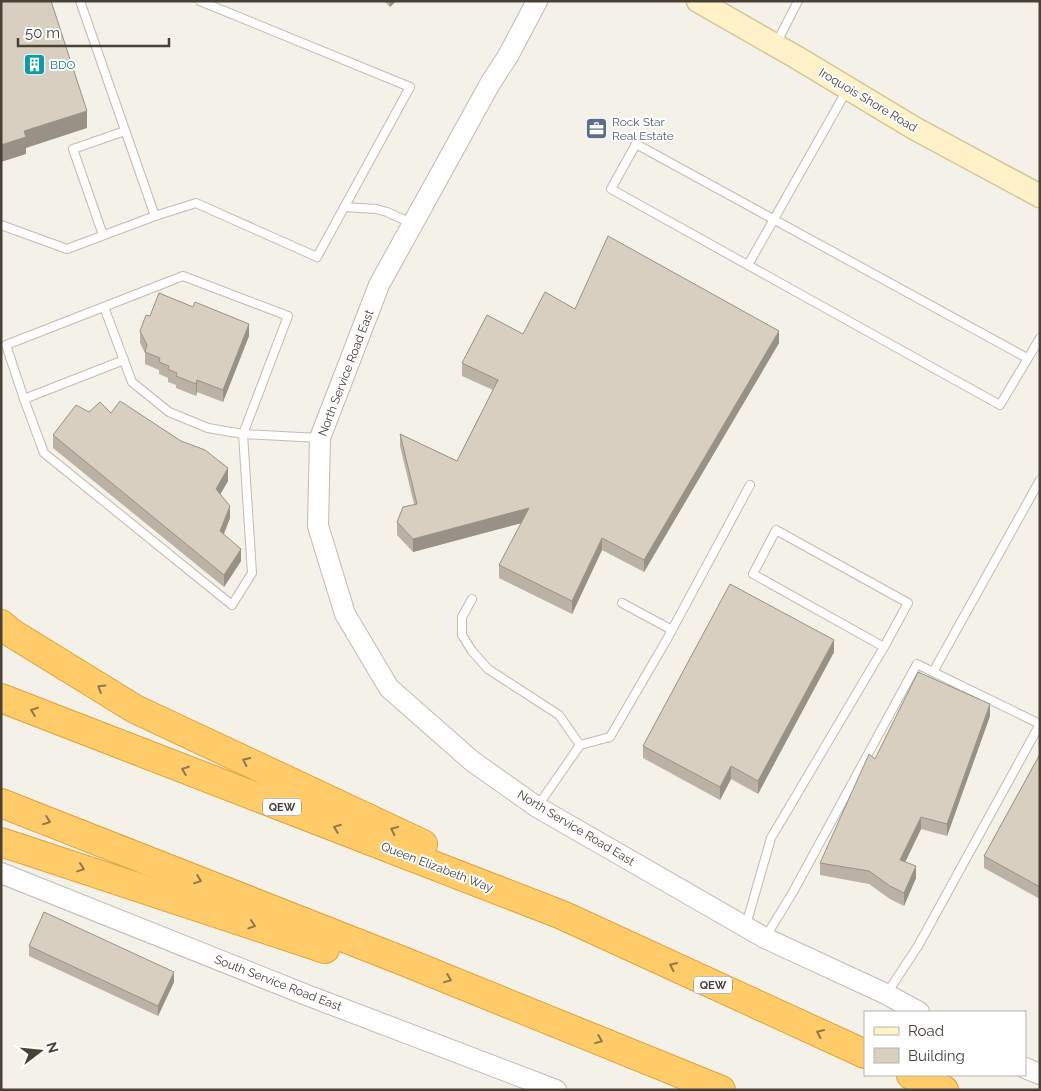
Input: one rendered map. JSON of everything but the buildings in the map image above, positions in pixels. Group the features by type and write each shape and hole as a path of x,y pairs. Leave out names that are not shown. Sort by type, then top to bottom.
{"highway":[{"path":"1,624 10,632 135,709 462,862 562,915"},
{"name":"Queen Elizabeth Way","path":"1,698 562,915 864,1054"},
{"path":"1,804 403,961 721,1090"},
{"path":"1,842 334,952 403,961"},
{"path":"913,1076 944,1090"}],"main road":[{"name":"Iroquois Shore Road","path":"698,1 776,45 914,128 1040,196"}],"street":[{"name":"North Service Road East","path":"538,1 508,56 491,82 379,286 320,438 318,526 345,614 390,688 472,761 537,807 765,938 886,994 917,1011"},
{"name":"South Service Road East","path":"1,873 304,994 556,1090"},
{"path":"1026,1068 1040,1074"}],"lane":[{"path":"80,1 155,216"},
{"path":"1,225 67,249 155,216 196,203 317,257 410,87 200,1"},
{"path":"776,45 799,2"},
{"path":"748,265 848,88"},
{"path":"102,235 73,148 125,131"},
{"path":"1027,358 636,144 611,189 1000,405 1040,338"},
{"path":"344,207 376,209 388,212 413,224"},
{"path":"184,276 288,316 243,434 252,572 232,605 44,453 6,346 104,307 184,276"},
{"path":"104,307 132,382 170,412 208,428 243,434 320,438"},
{"path":"24,399 124,360"},
{"path":"933,672 1040,480"},
{"path":"537,807 580,746 610,737 672,630 750,485"},
{"path":"746,927 771,838 884,647 908,603 776,530 753,574 884,647"},
{"path":"472,599 462,617 462,635 472,651 488,669 559,715 580,746"},
{"path":"622,604 672,630"},
{"path":"765,938 798,884 917,664 1040,724 918,946 886,994"}],"place":[{"name":"BDO","path":"34,65"},
{"name":"Rock Star Real Estate","path":"596,129"}]}
